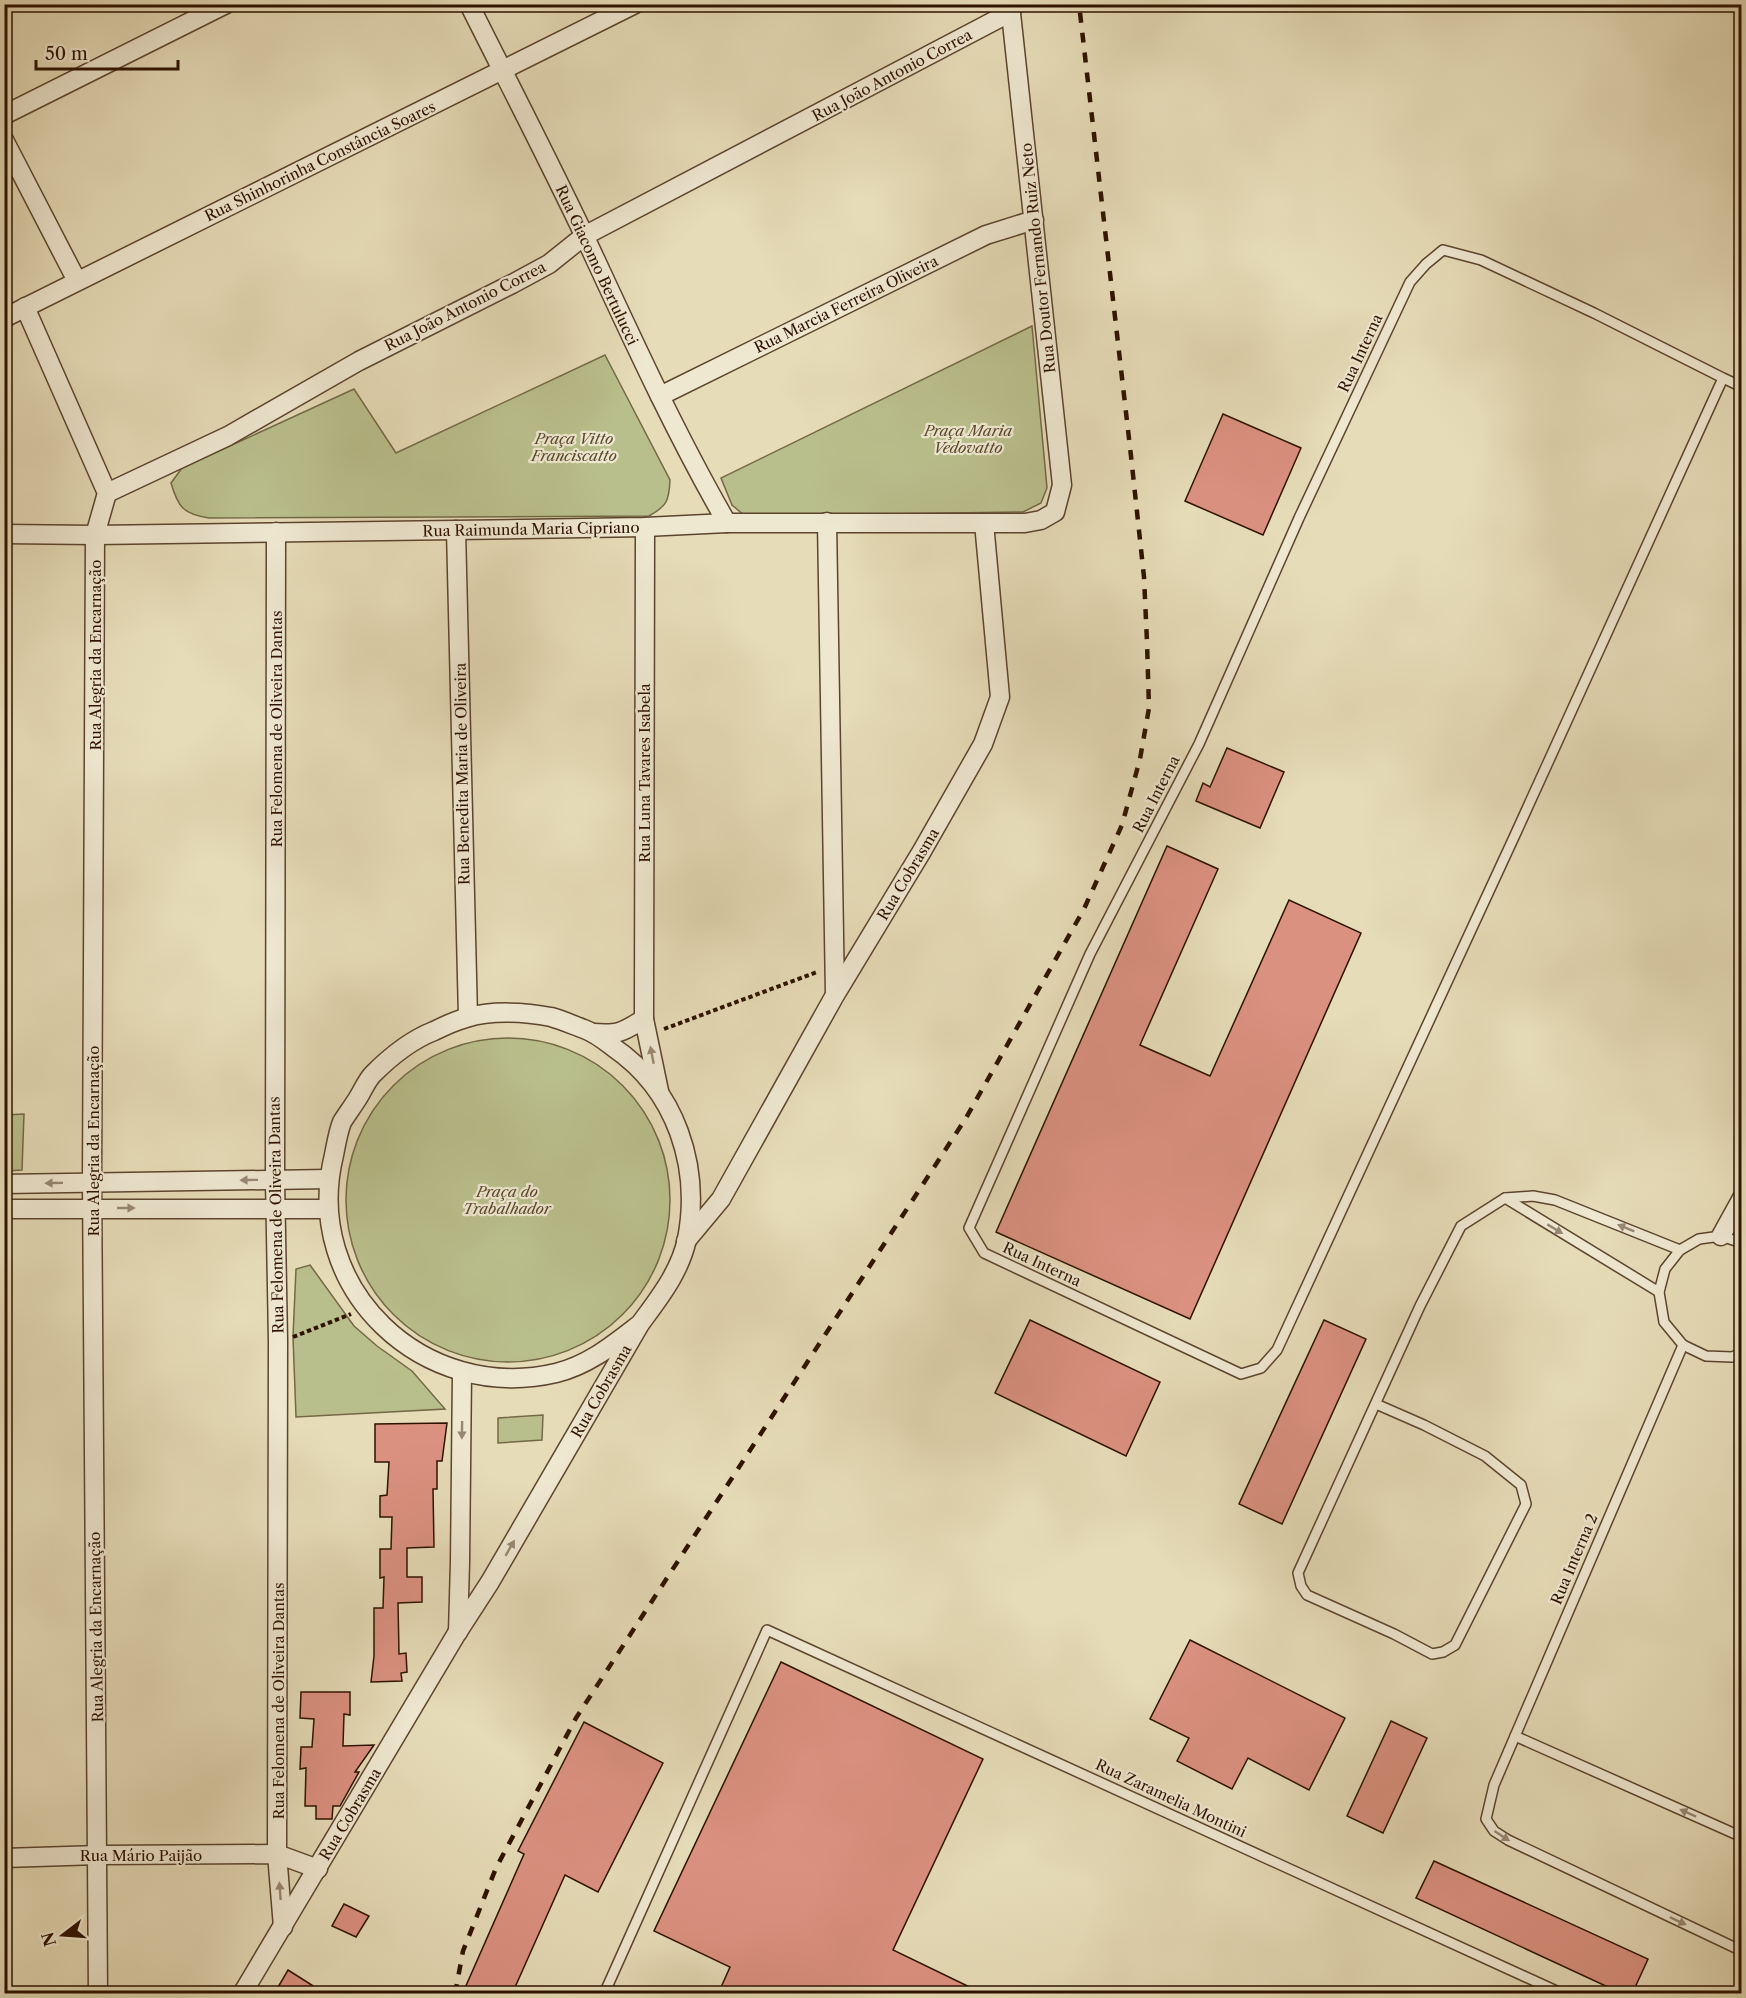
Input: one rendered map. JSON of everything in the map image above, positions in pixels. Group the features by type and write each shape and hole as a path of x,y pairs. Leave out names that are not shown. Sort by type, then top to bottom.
{"street":[{"path":"4,115 226,4"},
{"name":"Rua Giacomo Bertulucci","path":"469,4 660,396 702,480 727,523"},
{"name":"Rua Shinhorinha Constância Soares","path":"4,318 503,72 634,4"},
{"name":"Rua Doutor Fernando Ruiz Neto","path":"1011,8 1062,485 1055,512"},
{"name":"Rua João Antonio Correa","path":"107,493 228,436 359,361 518,281 549,264 584,236 1011,8"},
{"path":"4,140 77,281"},
{"name":"Rua Marcia Ferreira Oliveira","path":"660,396 986,235 1034,220"},
{"path":"25,307 107,493"},
{"name":"Rua Alegria da Encarnação","path":"98,1994 99,1855 92,1182 95,535 107,493"},
{"name":"Rua Raimunda Maria Cipriano","path":"4,534 95,535 456,530 645,527 727,523 1025,523 1041,520 1055,512"},
{"path":"827,522 835,995"},
{"name":"Rua Cobrasma","path":"686,1242 721,1198 835,995 922,851 983,744 1000,697 984,523"},
{"name":"Rua Luna Tavares Isabela","path":"645,527 646,1026 659,1091"},
{"name":"Rua Benedita Maria de Oliveira","path":"456,530 468,1017"},
{"name":"Rua Felomena de Oliveira Dantas","path":"276,532 274,1180 278,1341 277,1854 283,1927"},
{"path":"511,1012 553,1018 593,1033 630,1058 659,1091 683,1139 692,1191 686,1242 669,1286 640,1324 602,1354 557,1372 510,1379 462,1372 434,1362 409,1348 386,1330 366,1308 347,1278 334,1245 328,1209 328,1179 342,1124 372,1075 415,1038 468,1017 511,1012"},
{"path":"593,1033 614,1035 646,1026"},
{"path":"4,1184 328,1179"},
{"path":"692,1191 711,1199 721,1198"},
{"path":"1721,1236 1742,1198"},
{"path":"4,1209 328,1209"},
{"name":"Rua Cobrasma","path":"242,1994 490,1582 640,1324"},
{"name":"Rua Cobrasma","path":"458,1633 462,1372"},
{"path":"460,1562 471,1577 481,1582 490,1582"},
{"path":"277,1854 318,1869"},
{"name":"Rua Mário Paijão","path":"4,1858 277,1854"}],"lane":[{"name":"Rua Interna","path":"1723,378 1277,1350 1261,1368 1241,1374 984,1253 969,1227 1090,954 1199,744 1299,518 1410,282 1443,250 1481,260 1742,387"},
{"path":"1376,1404 1485,1456 1521,1485 1526,1504 1455,1645 1443,1652 1431,1654 1394,1634 1307,1595 1301,1586 1298,1573 1420,1306 1461,1226 1505,1198 1533,1196 1555,1200 1680,1250"},
{"path":"1505,1198 1659,1292"},
{"path":"1742,1243 1721,1236 1699,1239 1680,1250 1665,1269 1659,1292 1664,1322 1683,1345 1706,1356 1732,1357 1742,1353"},
{"name":"Rua Interna 2","path":"1683,1345 1494,1785 1486,1818 1494,1831 1508,1840 1742,1951"},
{"name":"Rua Zaramelia Montini","path":"604,1994 767,1630 1563,1994"},
{"path":"1515,1736 1742,1838"}],"path":[{"path":"646,1026 835,965"},
{"path":"278,1341 366,1308"}],"green space":[{"name":"Praça Maria Vedovatto","path":"1032,326 1047,488 1041,503 1023,512 745,516 732,505 721,478"},
{"name":"Praça Vitto Franciscatto","path":"605,355 670,480 666,502 649,516 209,518 193,514 183,508 176,498 171,483 182,468 354,389 396,453"},
{"name":"Praça do Trabalhador","path":"508,1038 540,1041 570,1050 598,1065 623,1085 643,1110 658,1138 667,1168 670,1200 667,1232 658,1262 643,1290 623,1315 598,1335 570,1350 540,1359 508,1362 476,1359 446,1350 418,1335 393,1315 373,1290 358,1262 349,1232 346,1200 349,1168 358,1138 373,1110 393,1085 418,1065 446,1050 476,1041"},
{"path":"24,1114 22,1170 5,1171 5,1115"},
{"path":"310,1265 354,1326 412,1371 445,1409 296,1417 293,1337 296,1269"},
{"path":"543,1415 542,1440 498,1443 498,1418"}],"building":[{"path":"1223,414 1301,448 1263,535 1185,501"},
{"path":"1227,748 1284,772 1260,828 1196,801 1203,783 1210,787"},
{"path":"1167,846 1218,869 1140,1045 1210,1076 1289,900 1361,933 1190,1319 996,1232"},
{"path":"1030,1320 1160,1382 1126,1456 995,1393"},
{"path":"1324,1320 1366,1339 1282,1524 1239,1504"},
{"path":"447,1423 442,1461 437,1461 437,1489 433,1489 434,1547 407,1548 407,1577 422,1577 422,1602 398,1603 399,1654 406,1653 407,1672 401,1673 402,1681 371,1682 374,1656 374,1608 383,1608 384,1577 380,1578 380,1549 391,1549 392,1517 380,1517 380,1496 387,1495 389,1462 375,1462 375,1424"},
{"path":"1190,1640 1345,1718 1309,1790 1248,1758 1232,1789 1177,1761 1189,1738 1150,1719"},
{"path":"781,1662 983,1759 893,1950 984,1994 718,1994 730,1967 654,1931"},
{"path":"301,1692 350,1692 350,1715 344,1714 343,1746 374,1745 355,1772 359,1772 340,1806 333,1806 332,1819 316,1819 316,1806 305,1806 306,1768 300,1769 301,1747 312,1747 314,1719 300,1718"},
{"path":"1391,1721 1427,1738 1383,1833 1347,1816"},
{"path":"584,1722 663,1763 598,1892 565,1875 512,1994 478,1994 465,1988 524,1854 518,1851"},
{"path":"1434,1861 1648,1959 1632,1994 1623,1994 1416,1898"},
{"path":"344,1904 369,1916 356,1937 332,1926"},
{"path":"288,1970 326,1994 274,1994"}],"railway":[{"path":"455,1994 463,1951 496,1868 576,1718 966,1118 1084,909 1122,825 1140,759 1149,708 1144,577 1079,4"}]}
